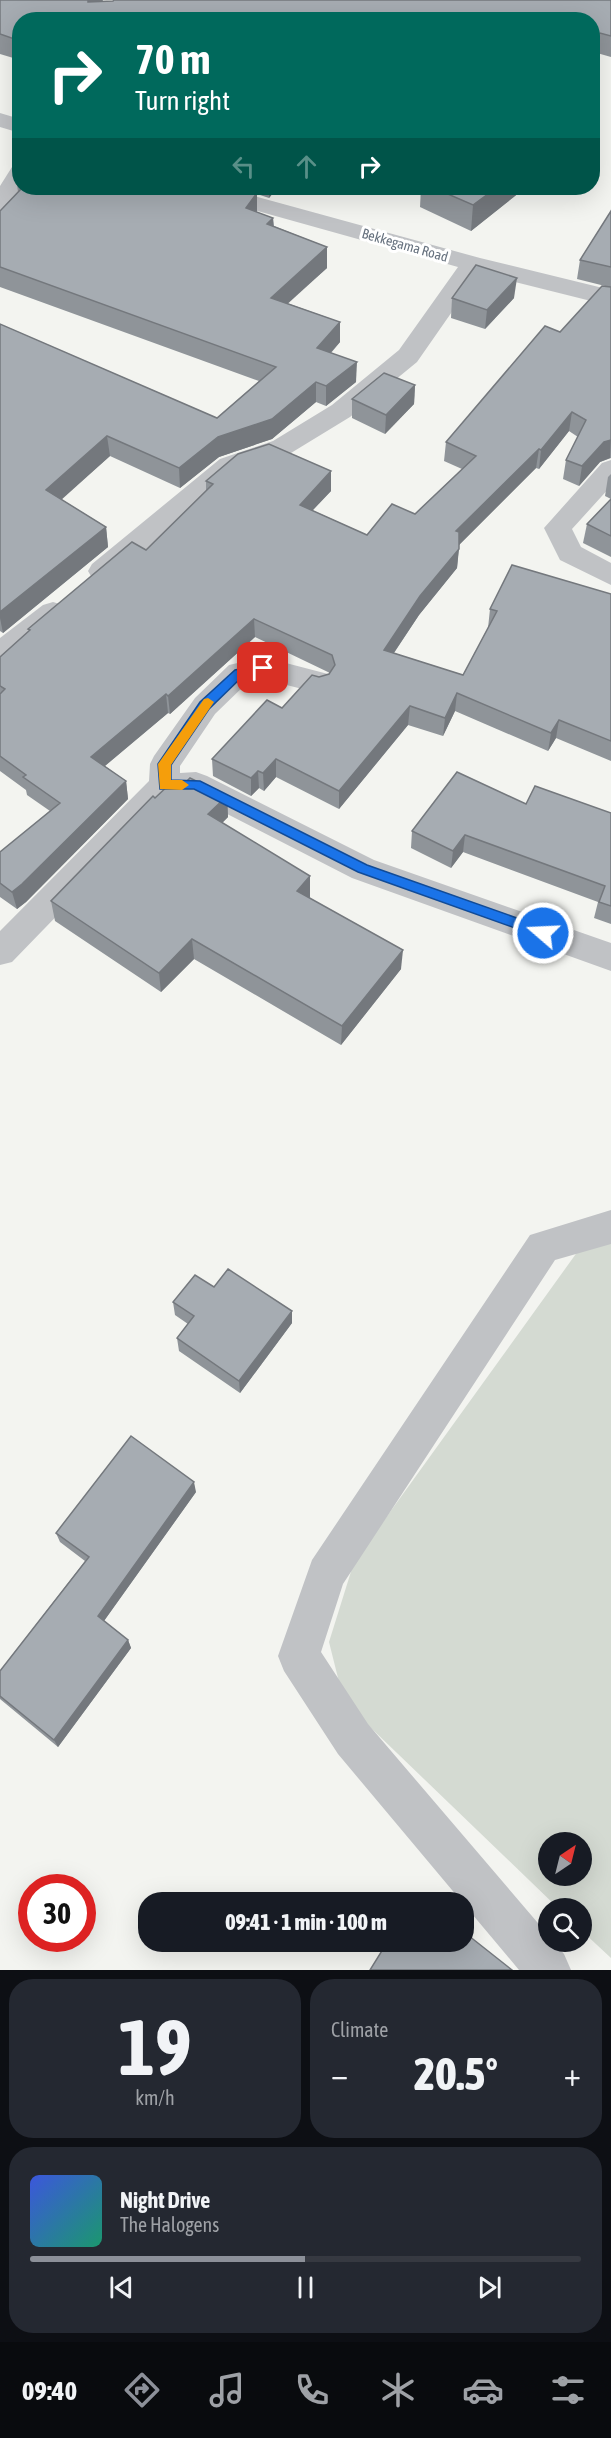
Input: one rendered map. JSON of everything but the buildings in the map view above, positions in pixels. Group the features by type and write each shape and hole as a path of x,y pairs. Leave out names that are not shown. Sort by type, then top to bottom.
{"street":[{"path":"0,206 12,186"},
{"name":"Bekkegama Road","path":"226,195 473,264 611,298"},
{"path":"0,652 20,639 229,465 282,447 341,411 408,356 473,264"},
{"path":"611,469 558,528 570,554 611,575"},
{"path":"0,952 164,785 165,764 205,706 239,673 263,668 318,682"},
{"path":"164,785 196,784 363,868 611,957"},
{"path":"548,1970 353,1739 299,1656 326,1574 543,1247 611,1227"}],"shaded area":[{"path":"596,1226 611,1235 611,1958 592,1940 592,1898 548,1898 344,1702 329,1642 354,1562"}],"slow traffic":[{"path":"182,785 164,785 165,764 208,702"}],"route":[{"path":"263,668 239,673 205,706 165,764 164,785 196,784 363,868 543,933"}]}
